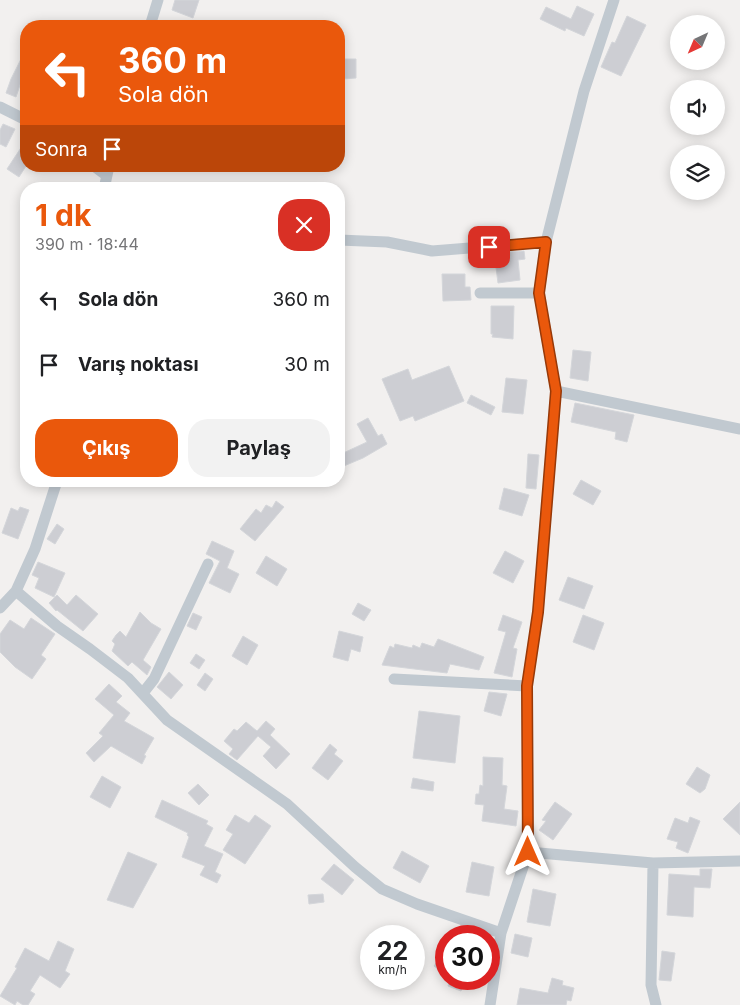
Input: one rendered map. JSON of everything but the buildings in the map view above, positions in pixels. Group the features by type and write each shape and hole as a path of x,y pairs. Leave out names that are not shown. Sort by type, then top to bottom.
{"street":[{"path":"152,20 158,0"},
{"path":"490,1005 501,933 528,852 527,686 538,612 556,391 539,293 546,242 584,91 614,0"},
{"path":"0,107 20,117"},
{"path":"345,240 387,242 432,251 546,242"},
{"path":"480,293 539,293"},
{"path":"556,391 740,429"},
{"path":"0,608 16,591 35,550 55,487"},
{"path":"143,693 154,679 208,564"},
{"path":"16,591 58,626 128,678 166,720 287,804 355,868 382,889 416,904 501,933"},
{"path":"394,679 527,686"},
{"path":"528,852 653,863 740,861"},
{"path":"653,863 651,985 656,1005"}],"route":[{"path":"489,247 546,242 539,293 556,391 538,612 527,686 528,852"}]}
